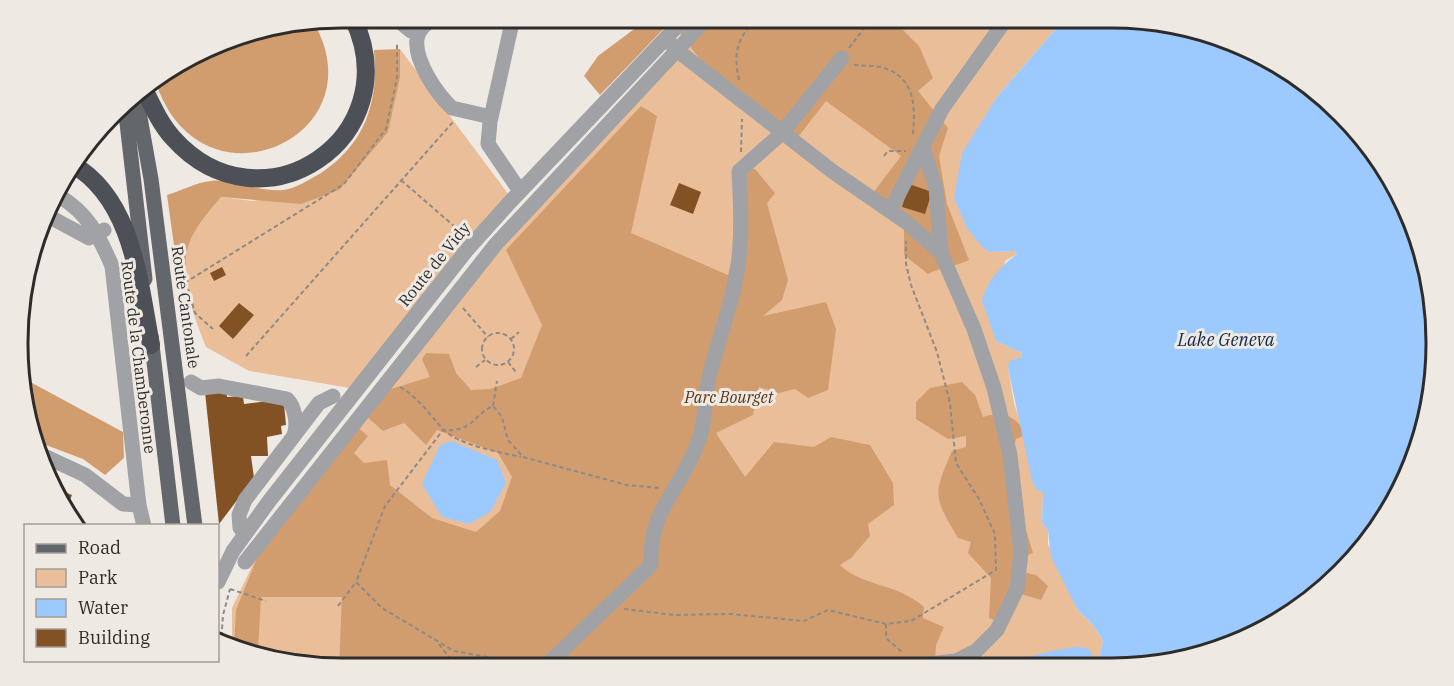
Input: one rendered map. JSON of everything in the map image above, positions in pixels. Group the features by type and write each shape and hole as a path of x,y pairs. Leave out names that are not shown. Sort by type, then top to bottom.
{"highway":[{"path":"148,96 168,132 203,163 240,177 282,177 311,165 327,154 350,129 359,110 366,67 362,39 357,28"},
{"path":"80,171 100,187 119,216 136,270 151,345"}],"main road":[{"name":"Route Cantonale","path":"138,105 151,179 195,524"},
{"path":"126,116 173,524"}],"street":[{"path":"424,28 416,39 419,56 448,104 457,110 491,117"},
{"path":"511,28 491,117 488,144 520,191"},
{"name":"Route de Vidy","path":"219,563 233,551 270,500 474,243 520,191 676,28"},
{"path":"245,562 496,244 698,28"},
{"path":"884,207 916,146 1000,28"},
{"path":"666,39 782,133 906,222 941,253"},
{"path":"555,658 651,565 654,525 692,457 701,434 709,379 731,299 740,245 739,171 782,133 842,58"},
{"path":"916,146 936,188 941,253 975,328 994,388 1010,455 1021,552 1017,589 997,630 966,658"},
{"name":"Route de la Chamberonne","path":"64,199 84,214 101,232 112,266 139,506 144,524"},
{"path":"54,219 89,238 101,232"},
{"path":"191,382 201,388 219,386 287,399 290,401 296,423 294,435"},
{"path":"240,528 239,515 243,504 319,403 333,396"},
{"path":"51,459 84,475 123,504 139,506"},
{"name":"Route de Vidy","path":"224,585 233,551"}],"path":[{"path":"864,28 842,58 847,63 886,68 901,76 915,103 916,146 888,151 885,156"},
{"path":"165,286 186,282 344,184 386,129 397,78 397,44"},
{"path":"246,356 454,121"},
{"path":"401,180 474,243"},
{"path":"609,607 674,615 731,614 804,621 828,610 886,624 911,621 996,570 995,534 979,499 956,463 950,403 937,352 911,285 906,264 906,222"},
{"path":"186,282 195,313 213,329"},
{"path":"454,297 488,337"},
{"path":"511,339 519,332"},
{"path":"485,360 482,345 488,337 497,333 511,339"},
{"path":"485,360 498,366 508,362 514,354 511,339"},
{"path":"476,367 485,360"},
{"path":"508,362 516,372"},
{"path":"387,380 414,395 443,430 474,445 627,484 673,489"},
{"path":"443,430 456,431 468,427 493,406 497,381"},
{"path":"493,406 502,417 508,440 522,458"},
{"path":"338,606 356,582 385,506 443,430"},
{"path":"222,633 224,585 245,562"},
{"path":"356,582 382,608 437,642 464,653 493,658"},
{"path":"224,585 266,601"},
{"path":"886,624 886,638 908,658"},
{"path":"437,642 449,658"}],"green space":[{"path":"636,28 664,28 600,95 584,76 598,56"},
{"path":"685,28 901,28 919,46 933,78 918,91 948,128 939,156 947,204 969,260 928,274 904,255 904,220 873,193 901,156 826,101 798,137 700,59 680,34"},
{"name":"Parc Bourget","path":"704,28 1056,28 997,97 990,252 1015,251 1017,254 1005,261 996,341 1022,353 1022,357 1008,368 1014,403 1043,493 1042,522 1048,531 1048,544 1077,609 1092,624 1103,640 1099,658 343,658 302,655 262,647 232,637 232,608 263,543 486,261"},
{"path":"316,30 328,64 323,100 304,128 275,147 242,153 207,146 177,122 159,88 168,82 204,61 242,45 262,39"},
{"path":"400,49 509,195 350,388 249,371 206,347 195,319 185,274 188,244 194,230 221,197 253,201 339,190 400,77"},
{"path":"400,49 400,77 388,132 339,190 301,204 221,197 193,234 186,255 187,280 179,281 167,195 211,181 227,181 263,189 283,190 297,186 321,173 349,149 366,120 374,87 374,50"},
{"path":"641,106 657,116 631,233 728,275 744,213 738,169 755,169 775,193 767,203 788,280 782,300 763,316 826,302 836,329 828,390 808,398 795,389 779,393 759,387 753,415 716,433 745,477 774,442 814,447 831,437 870,445 893,483 894,505 868,524 870,536 851,558 840,565 858,577 914,599 924,607 923,618 944,627 936,645 935,658 339,658 342,597 261,597 258,646 234,638 236,610 263,543 357,427 368,436 354,453 364,463 387,460 390,485 432,518 476,532 500,511 512,477 498,453 437,430 426,445 404,423 383,431 364,414 381,392 430,377 422,359 426,353 449,354 456,373 471,390 490,389 521,378 542,325 506,250"},
{"path":"31,382 123,432 124,458 105,475 83,459 45,445"},
{"path":"962,382 975,395 983,417 998,414 1009,416 1028,434 1016,439 1013,452 1020,472 1017,483 1020,510 1033,553 1022,557 1022,572 1036,575 1048,586 1041,600 1011,591 997,621 989,618 991,578 968,553 971,542 958,538 944,513 938,495 941,477 952,451 966,447 966,436 948,439 916,419 916,402 930,388"}],"water":[{"name":"Lake Geneva","path":"1056,28 1152,31 1212,45 1250,61 1286,82 1333,121 1372,168 1402,223 1415,262 1423,302 1426,343 1423,384 1415,424 1402,463 1372,518 1333,565 1286,604 1231,634 1192,647 1152,655 1099,658 1103,640 1092,624 1077,609 1051,557 1048,531 1042,522 1043,493 1036,489 1032,481 1008,368 1009,361 1022,357 1022,353 996,341 982,301 995,274 1017,254 1015,251 990,252 984,249 967,228 954,198 962,153 997,97"},
{"path":"451,441 497,460 506,483 490,512 469,524 442,517 422,484 440,445"},
{"path":"1077,647 1086,648 1092,652 1091,658 1029,658 1051,651"}],"building":[{"path":"679,183 701,192 693,214 670,205"},
{"path":"909,184 932,192 925,214 902,207"},
{"path":"222,267 226,275 214,281 210,273"},
{"path":"239,303 254,315 233,339 219,326"},
{"path":"226,389 227,397 243,396 244,404 278,400 284,404 286,425 281,426 282,434 267,437 268,456 251,456 254,478 219,524 205,392"}]}
